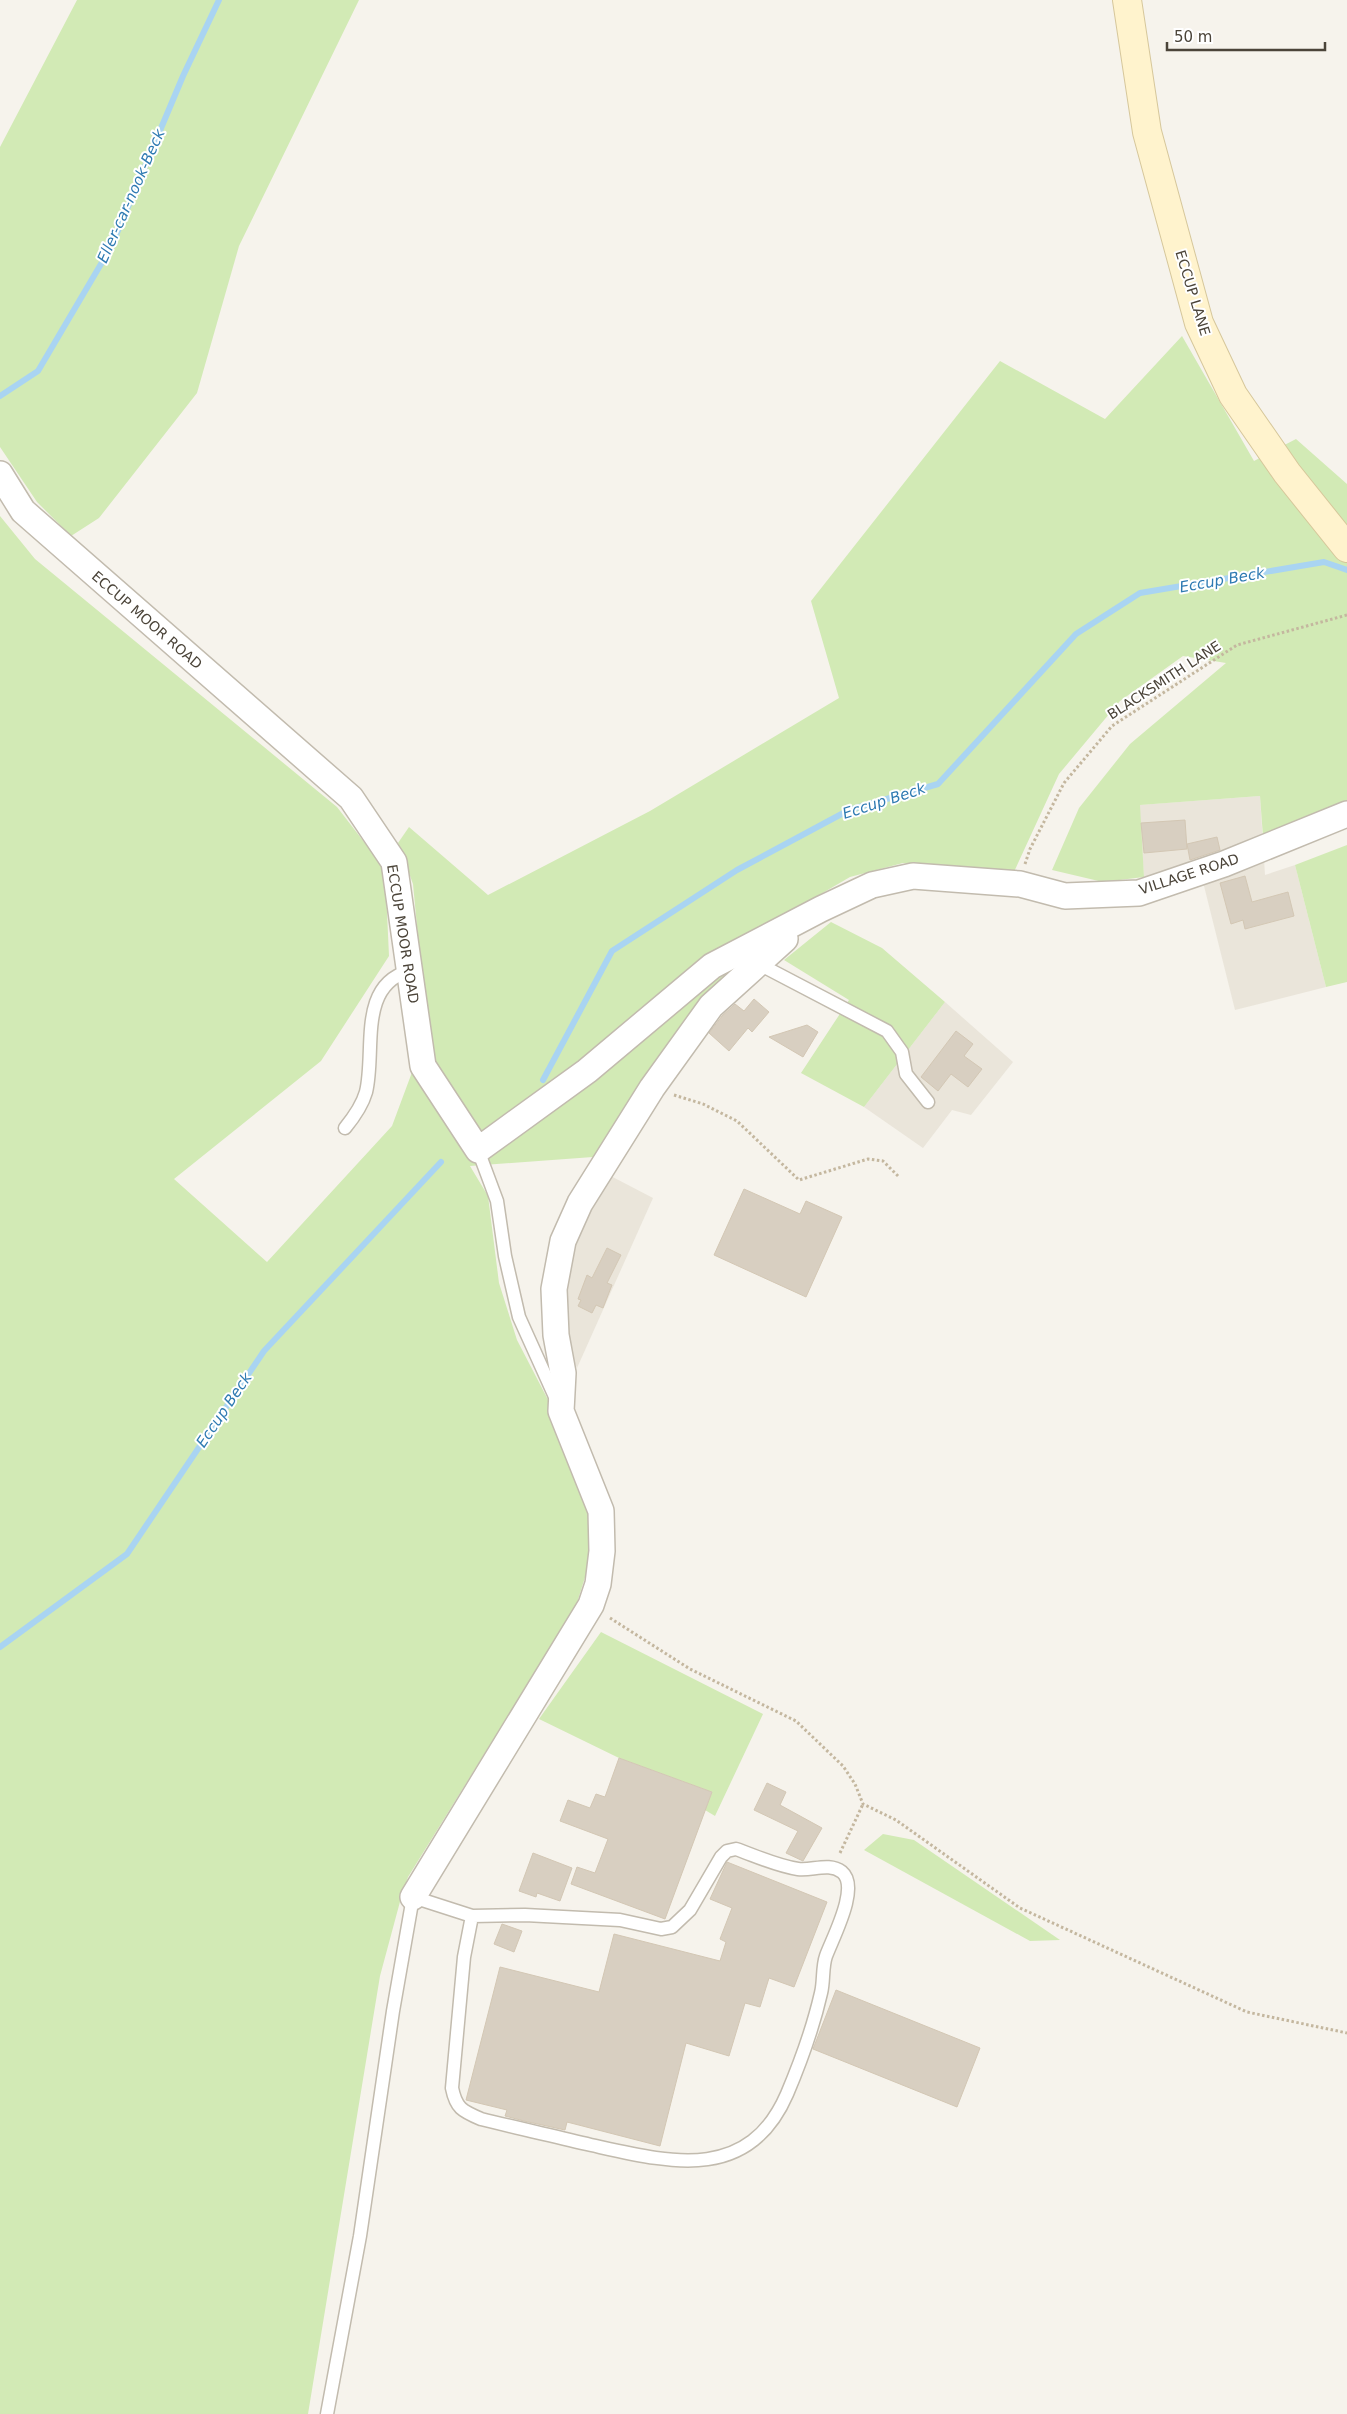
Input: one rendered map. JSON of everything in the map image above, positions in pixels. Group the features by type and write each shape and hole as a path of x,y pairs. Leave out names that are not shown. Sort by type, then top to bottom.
{"street":[{"name":"ECCUP LANE","path":"1127,0 1147,132 1199,323 1233,395 1287,473 1347,548"},
{"name":"ECCUP MOOR ROAD","path":"0,474 23,511 351,798 394,862 422,1066 478,1150"},
{"name":"VILLAGE ROAD","path":"821,909 872,885 913,876 1020,884 1065,896 1139,893 1224,864 1347,814"},
{"path":"413,1897 591,1605 598,1584 602,1551 601,1511 561,1411 563,1373 556,1335 554,1289 563,1241 580,1203 652,1088 711,1006 757,963 821,909"},
{"path":"478,1150 586,1071 712,966 821,909"}],"lane":[{"path":"757,963 887,1031 902,1052 906,1074 928,1102"},
{"path":"345,1128 354,1117 366,1092 371,1030 381,990 393,977 409,971"},
{"name":"ECCUP MOOR ROAD","path":"478,1150 497,1201 505,1256 519,1317 561,1411"},
{"path":"327,2414 360,2236 392,2011 413,1897 472,1916 525,1915 620,1920 661,1929 672,1927 690,1910 721,1857 727,1850 736,1849 797,1869 833,1868 841,1872 848,1879 850,1894 825,1960 823,1982 816,2015 786,2095 778,2111 759,2136 745,2147 729,2154 690,2162 668,2161 622,2152 489,2121 465,2113 455,2103 452,2088 464,1957 472,1916"}],"path":[{"name":"BLACKSMITH LANE","path":"1020,884 1030,849 1064,783 1112,726 1237,645 1347,615"},
{"path":"652,1088 703,1104 736,1121 799,1180 868,1159 883,1161 899,1177"},
{"path":"591,1605 690,1669 796,1721 843,1766 855,1784 863,1804 896,1820 1020,1908 1247,2012 1347,2033"},
{"path":"833,1868 863,1804"}],"shaded area":[{"path":"1260,796 1265,875 1295,865 1326,987 1235,1010 1203,882 1187,870 1144,877 1139,805"},
{"path":"945,1002 1013,1062 971,1115 952,1110 923,1148 864,1107"},
{"path":"605,1173 653,1198 577,1368 564,1338 564,1289 569,1253"}],"green space":[{"path":"77,0 359,0 239,246 197,393 99,518 71,536 37,502 0,447 0,147"},
{"path":"1182,336 1254,461 1296,439 1347,484 1347,804 1263,837 1260,796 1140,805 1144,877 1103,882 1052,870 1079,808 1130,744 1226,663 1183,656 1120,701 1059,774 1013,874 965,873 903,863 850,877 814,898 751,952 696,1013 649,1070 593,1157 470,1166 488,1196 499,1283 517,1340 558,1419 592,1512 592,1555 576,1606 408,1877 401,1898 380,1976 308,2414 0,2414 0,516 35,559 337,807 385,869 389,956 321,1061 174,1179 267,1262 392,1126 427,1032 413,884 398,843 409,827 488,895 650,811 839,698 811,601 1000,361 1105,419"},
{"path":"1347,845 1347,982 1326,987 1295,865"},
{"path":"831,922 882,948 945,1002 864,1107 801,1073 849,1000 784,960"},
{"path":"601,1632 763,1714 715,1816 705,1810 712,1792 619,1758 539,1719"},
{"path":"883,1834 914,1840 1060,1940 1030,1941 864,1850"}],"building":[{"path":"1185,820 1187,849 1144,853 1141,823"},
{"path":"1217,837 1220,850 1190,860 1187,844"},
{"path":"1245,876 1252,902 1288,892 1294,916 1245,929 1243,920 1231,924 1220,883"},
{"path":"754,999 769,1012 752,1032 748,1028 729,1051 709,1033 722,1016 735,1004 744,1011"},
{"path":"807,1025 818,1032 803,1057 769,1037"},
{"path":"956,1031 973,1044 964,1056 982,1069 968,1087 951,1074 938,1091 921,1077"},
{"path":"744,1189 800,1214 806,1201 842,1217 806,1297 714,1255"},
{"path":"607,1248 621,1255 607,1283 612,1285 603,1308 596,1305 592,1313 578,1306 581,1300 578,1299 587,1275 592,1278"},
{"path":"619,1758 712,1792 665,1919 571,1884 577,1867 595,1873 608,1839 560,1821 568,1800 590,1808 596,1794 605,1797"},
{"path":"767,1783 786,1792 780,1805 822,1828 803,1861 786,1853 798,1831 754,1810"},
{"path":"533,1853 572,1868 560,1901 537,1893 536,1897 519,1891"},
{"path":"727,1862 827,1902 794,1987 769,1978 760,2007 745,2003 729,2056 686,2043 660,2146 567,2122 565,2130 524,2121 505,2116 507,2110 466,2100 500,1967 599,1992 614,1934 720,1961 726,1942 720,1939 732,1908 710,1899"},
{"path":"502,1924 522,1931 514,1952 494,1944"},
{"path":"836,1990 980,2048 957,2107 813,2049"}],"waterway":[{"name":"Eller-car-nook-Beck","path":"0,396 38,371 111,247 183,76 219,0"},
{"name":"Eccup Beck","path":"543,1080 612,951 737,870 849,810 938,784 1076,634 1140,593 1324,562 1347,570"},
{"name":"Eccup Beck","path":"0,1647 127,1554 264,1351 441,1162"}]}
